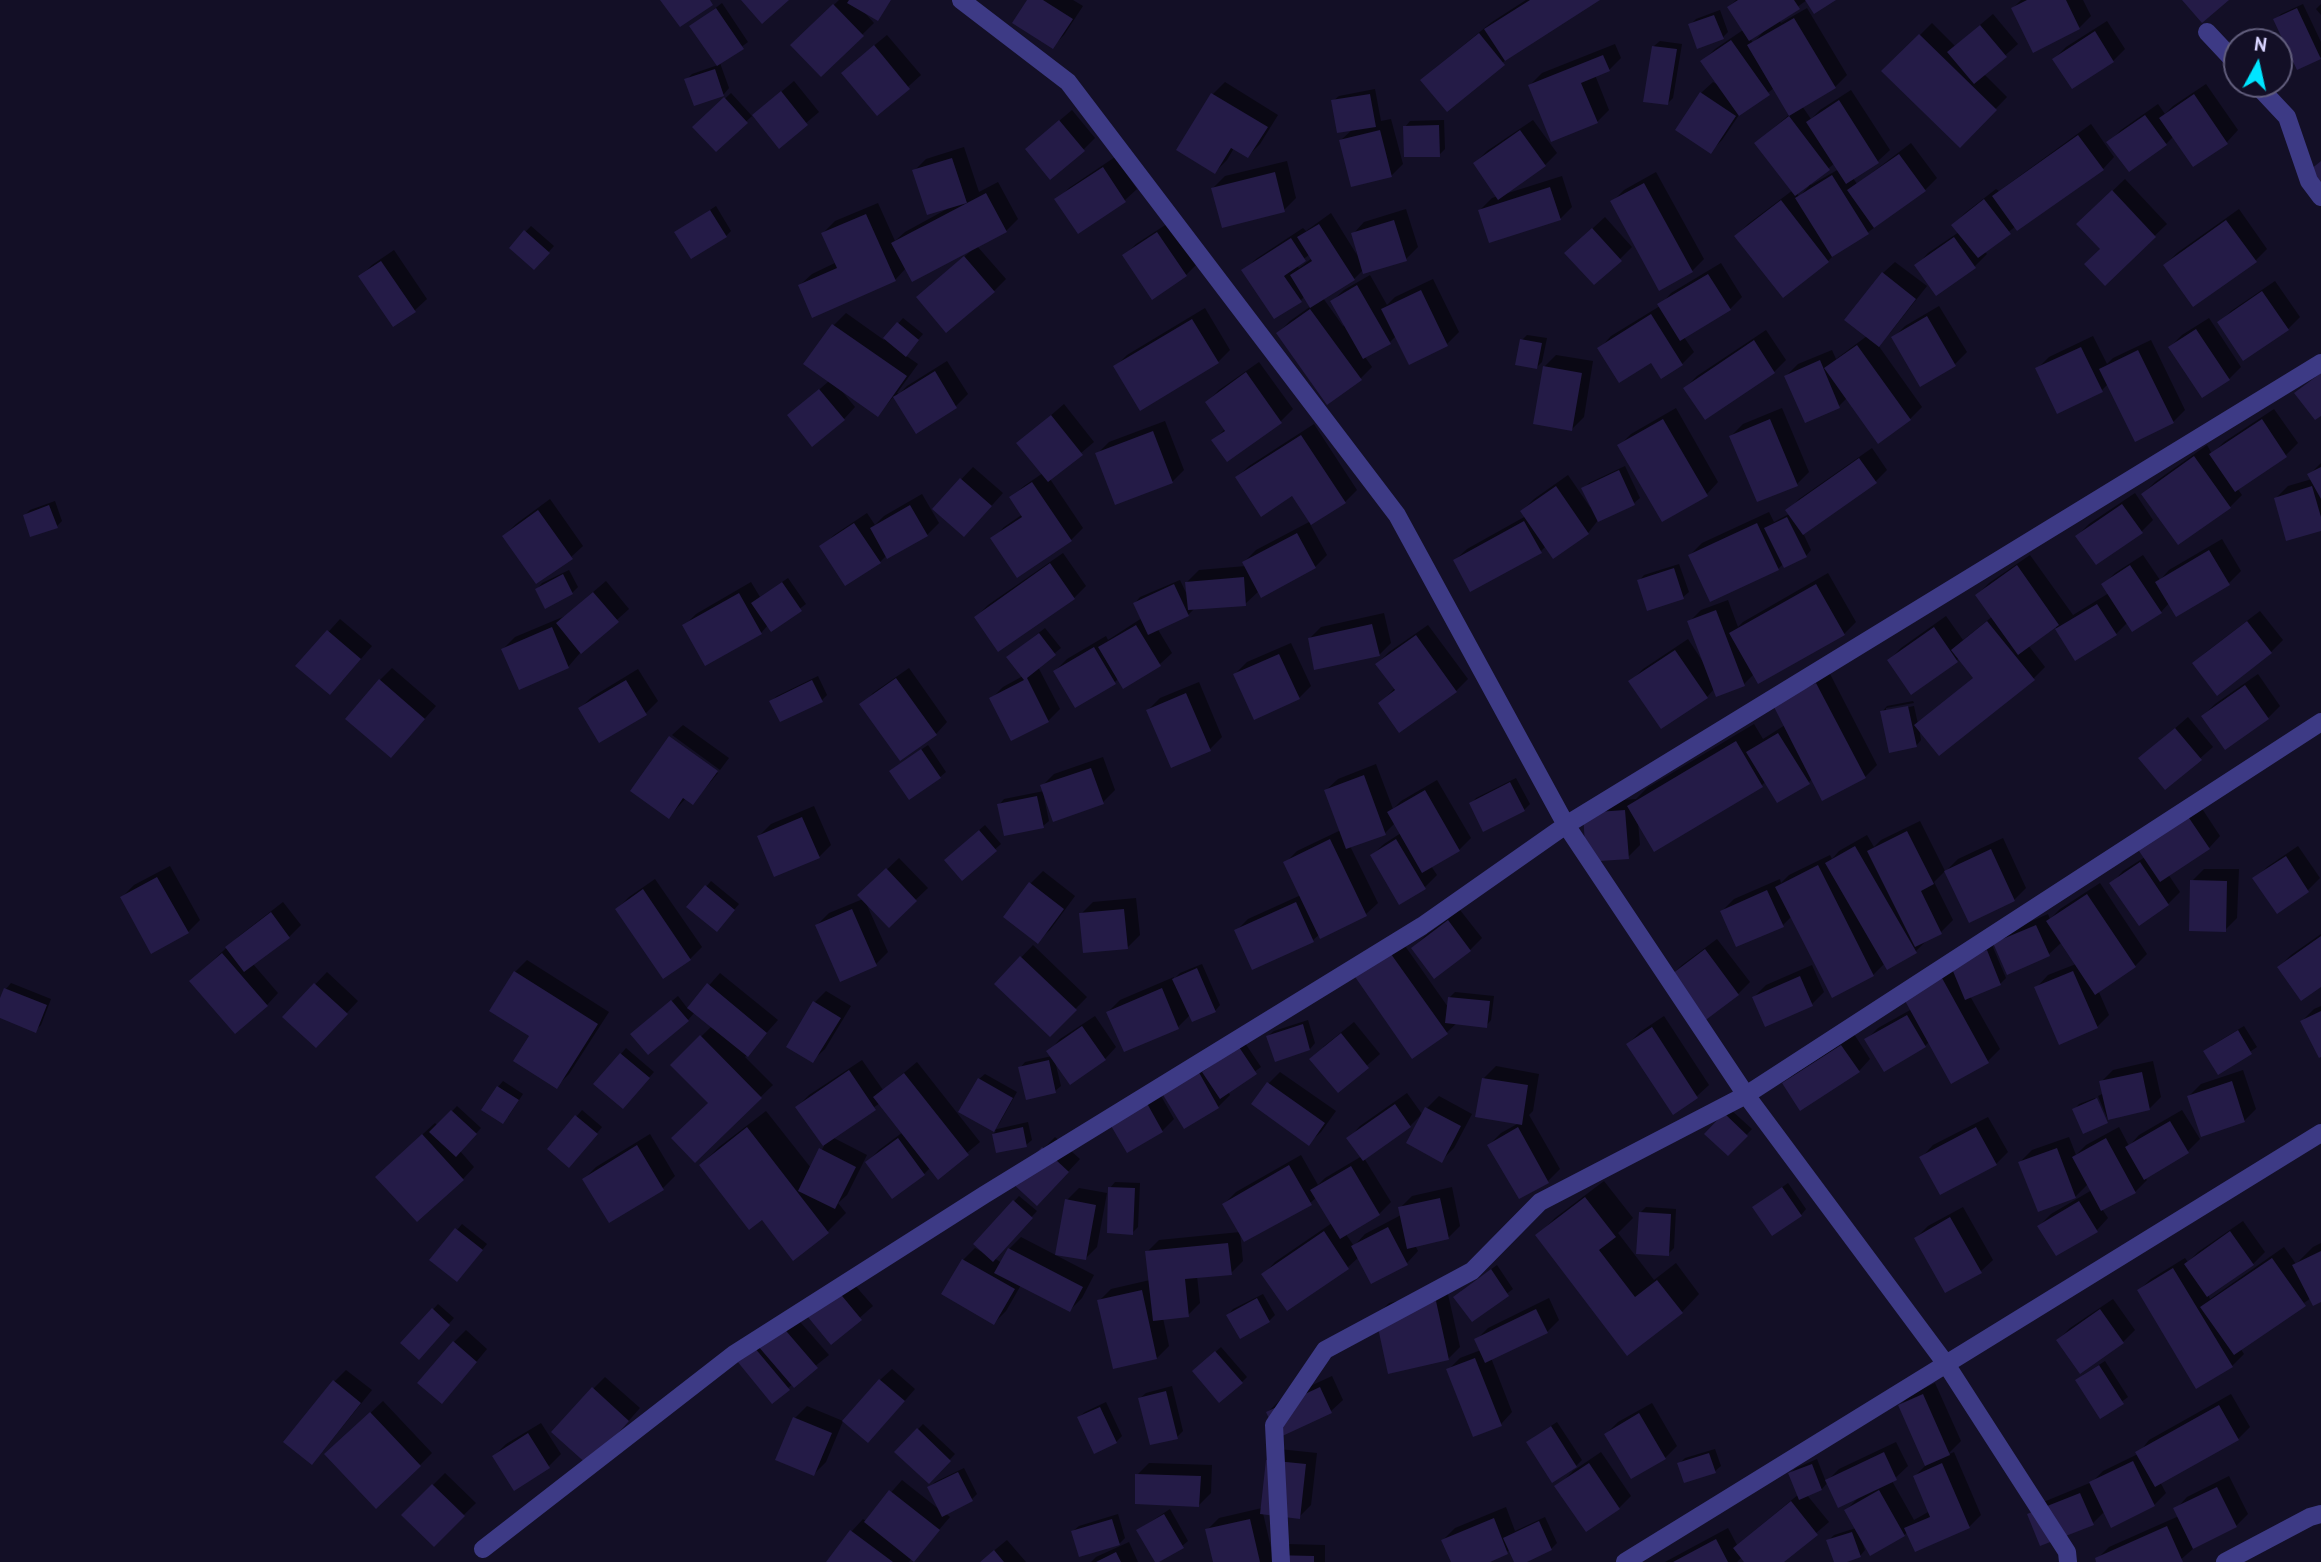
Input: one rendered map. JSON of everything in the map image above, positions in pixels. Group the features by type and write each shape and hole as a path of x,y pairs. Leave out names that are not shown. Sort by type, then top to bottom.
{"street":[{"path":"961,0 1068,82 1397,515 1566,825 1746,1095 1946,1364 2067,1552 2068,1562"},
{"path":"2207,32 2223,49"},
{"path":"2269,98 2287,117 2309,181 2321,197"},
{"path":"484,1549 734,1354 984,1195 1422,926 1566,825 2321,363"},
{"path":"1281,1562 1274,1424 1325,1350 1472,1271 1540,1202 1746,1095 2321,722"},
{"path":"1625,1562 2321,1133"},
{"path":"2225,1562 2310,1517 2321,1514"}],"building":[{"path":"660,0 710,0 713,5 680,27"},
{"path":"741,0 789,0 762,24"},
{"path":"849,0 891,0 878,21 847,3"},
{"path":"1027,0 1043,0 1073,19 1053,49 1012,23"},
{"path":"1530,0 1600,0 1505,61 1484,29"},
{"path":"1738,0 1794,0 1800,9 1749,41 1727,7"},
{"path":"1805,0 1836,0 1814,14"},
{"path":"2027,0 2066,0 2080,29 2033,53 2011,8"},
{"path":"2182,0 2229,0 2202,23"},
{"path":"833,4 864,36 821,77 790,45"},
{"path":"716,8 744,49 717,66 689,26"},
{"path":"2297,8 2321,59 2297,70 2293,62 2293,28 2277,28 2273,19"},
{"path":"1714,15 1724,39 1697,49 1688,24"},
{"path":"1794,18 1836,88 1789,116 1747,45"},
{"path":"1980,25 2007,57 1974,84 1947,52"},
{"path":"2095,31 2114,62 2072,89 2052,59"},
{"path":"1479,33 1505,65 1447,112 1420,80"},
{"path":"1919,34 1997,110 1960,148 1881,71"},
{"path":"1731,40 1770,95 1739,116 1700,61"},
{"path":"874,45 910,89 877,116 841,73"},
{"path":"1652,46 1677,49 1668,105 1643,102"},
{"path":"1603,55 1610,71 1581,83 1598,123 1551,142 1528,85"},
{"path":"715,69 724,96 694,106 684,79"},
{"path":"781,91 808,125 779,149 752,115"},
{"path":"1700,92 1736,116 1711,154 1675,130"},
{"path":"1211,93 1268,127 1248,158 1231,148 1215,174 1176,150"},
{"path":"1370,94 1376,127 1337,133 1331,100"},
{"path":"2194,94 2228,144 2193,167 2159,118"},
{"path":"724,97 748,123 716,152 692,127"},
{"path":"1839,100 1879,163 1846,184 1806,122"},
{"path":"2145,115 2167,145 2129,172 2106,142"},
{"path":"1789,116 1830,170 1795,196 1754,143"},
{"path":"1059,120 1085,151 1050,180 1025,149"},
{"path":"1439,125 1440,157 1404,157 1403,126"},
{"path":"1380,130 1392,177 1351,187 1339,140"},
{"path":"1520,130 1546,166 1498,200 1473,163"},
{"path":"2078,135 2104,170 2017,231 1992,196"},
{"path":"1899,154 1926,191 1874,228 1847,190"},
{"path":"952,158 967,203 927,215 912,170"},
{"path":"2321,161 2321,194 2305,174"},
{"path":"1103,167 1126,202 1078,234 1054,199"},
{"path":"1275,172 1285,212 1222,228 1211,188"},
{"path":"1832,175 1869,234 1832,257 1795,198"},
{"path":"1644,183 1693,272 1659,291 1610,201"},
{"path":"1550,187 1561,220 1489,243 1478,210"},
{"path":"2112,190 2156,237 2105,286 2084,264 2100,249 2076,224"},
{"path":"986,193 1007,232 912,282 891,243"},
{"path":"1984,199 2011,234 1978,258 1951,225"},
{"path":"1781,200 1829,262 1783,298 1734,236"},
{"path":"710,210 727,237 691,259 674,232"},
{"path":"866,214 896,281 812,318 798,285 837,268 821,233"},
{"path":"1394,220 1407,261 1363,274 1351,233"},
{"path":"2226,220 2257,262 2193,307 2163,265"},
{"path":"1319,224 1355,280 1310,308 1290,275 1312,261 1297,237"},
{"path":"1592,228 1622,261 1594,285 1564,253"},
{"path":"524,230 550,253 534,270 509,248"},
{"path":"1157,232 1187,276 1152,300 1122,255"},
{"path":"1954,237 1976,268 1936,296 1914,265"},
{"path":"1291,238 1306,261 1284,276 1302,302 1274,319 1241,270"},
{"path":"964,256 995,292 946,333 916,297"},
{"path":"381,261 416,312 393,327 358,276"},
{"path":"1882,272 1916,299 1879,347 1844,320"},
{"path":"1708,274 1731,310 1680,341 1657,304"},
{"path":"1357,285 1391,344 1363,359 1330,301"},
{"path":"1421,290 1448,346 1409,365 1381,309"},
{"path":"2262,291 2289,330 2243,361 2217,322"},
{"path":"1310,309 1362,380 1327,405 1276,333"},
{"path":"1651,314 1683,365 1661,379 1651,363 1619,383 1597,348"},
{"path":"1927,316 1956,366 1920,387 1891,337"},
{"path":"1192,319 1219,363 1140,411 1113,366"},
{"path":"897,322 919,340 906,357 883,338"},
{"path":"832,324 907,376 878,417 803,364"},
{"path":"2196,329 2230,380 2202,398 2168,347"},
{"path":"1520,339 1542,343 1537,369 1515,365"},
{"path":"1754,340 1775,373 1705,420 1683,388"},
{"path":"1857,345 1911,420 1878,444 1824,368"},
{"path":"2081,347 2103,392 2057,414 2035,368"},
{"path":"2138,350 2174,423 2135,442 2099,369"},
{"path":"1820,360 1840,408 1805,423 1784,376"},
{"path":"1543,366 1582,373 1572,431 1533,424"},
{"path":"935,371 957,408 916,434 893,397"},
{"path":"1246,372 1282,423 1227,462 1211,440 1225,431 1205,402"},
{"path":"2321,373 2321,416 2315,420 2294,393"},
{"path":"819,389 845,420 812,447 787,415"},
{"path":"1051,415 1083,455 1048,482 1016,443"},
{"path":"1663,419 1708,496 1662,522 1617,445"},
{"path":"1770,419 1798,486 1757,502 1729,436"},
{"path":"2262,419 2287,457 2235,492 2209,454"},
{"path":"1153,431 1173,483 1115,505 1095,453"},
{"path":"1301,435 1346,503 1311,525 1292,496 1261,517 1235,477"},
{"path":"2194,456 2231,508 2178,545 2141,494"},
{"path":"1859,458 1877,483 1803,535 1785,510"},
{"path":"2321,467 2321,499 2307,474"},
{"path":"1619,470 1635,505 1598,522 1581,488"},
{"path":"960,478 992,506 964,537 932,509"},
{"path":"1032,482 1072,541 1017,578 990,538 1022,517 1009,497"},
{"path":"1556,486 1589,534 1553,559 1520,511"},
{"path":"2312,486 2321,517 2321,531 2286,541 2274,498"},
{"path":"2122,504 2143,533 2096,565 2075,536"},
{"path":"49,505 58,528 30,537 23,515"},
{"path":"910,505 928,536 887,559 870,528"},
{"path":"538,510 573,559 536,584 502,536"},
{"path":"1787,517 1807,557 1784,568 1764,528"},
{"path":"1524,521 1542,553 1470,592 1453,560"},
{"path":"854,523 881,563 845,586 819,546"},
{"path":"1757,523 1779,570 1710,602 1688,555"},
{"path":"1297,533 1316,568 1261,598 1242,562"},
{"path":"2209,550 2230,585 2176,617 2155,582"},
{"path":"1050,563 1075,599 998,652 974,617"},
{"path":"2017,565 2059,625 2018,655 1975,595"},
{"path":"2130,565 2162,613 2132,632 2101,584"},
{"path":"1674,568 1684,599 1647,611 1637,580"},
{"path":"563,574 573,594 545,609 535,589"},
{"path":"1244,577 1246,606 1188,610 1185,582"},
{"path":"782,582 802,611 771,632 751,603"},
{"path":"1174,584 1189,616 1148,635 1133,603"},
{"path":"1816,584 1845,635 1758,684 1729,633"},
{"path":"593,592 619,622 581,654 556,623"},
{"path":"739,593 762,634 705,666 682,625"},
{"path":"2097,604 2117,635 2075,661 2055,629"},
{"path":"1716,610 1745,686 1716,697 1687,621"},
{"path":"1987,621 2035,680 1939,756 1914,725 1973,678 1951,650"},
{"path":"2247,621 2272,653 2217,696 2192,663"},
{"path":"1372,624 1380,656 1314,670 1308,638"},
{"path":"1136,625 1161,666 1123,689 1098,647"},
{"path":"552,627 569,668 519,690 501,649"},
{"path":"1934,627 1958,662 1911,695 1887,660"},
{"path":"327,630 361,659 330,695 295,666"},
{"path":"1039,633 1056,655 1027,678 1049,722 1011,741 989,698 1024,680 1006,657"},
{"path":"1416,635 1457,692 1399,733 1378,703 1395,690 1375,664"},
{"path":"1094,647 1116,684 1075,708 1053,671"},
{"path":"1675,650 1708,698 1661,729 1628,681"},
{"path":"1279,654 1300,699 1254,720 1233,674"},
{"path":"896,678 937,735 900,761 859,704"},
{"path":"379,679 425,719 391,758 345,719"},
{"path":"626,680 647,715 599,743 578,708"},
{"path":"812,680 823,702 780,722 769,701"},
{"path":"1816,683 1866,778 1822,801 1773,705"},
{"path":"2245,685 2269,719 2225,750 2201,716"},
{"path":"1186,693 1211,751 1171,768 1146,710"},
{"path":"1908,706 1917,747 1889,753 1880,711"},
{"path":"2175,728 2202,760 2165,790 2138,758"},
{"path":"1778,733 1810,784 1777,803 1746,752"},
{"path":"669,736 718,771 693,805 683,798 669,819 630,791"},
{"path":"1736,741 1763,787 1654,852 1627,806"},
{"path":"921,749 941,778 909,800 889,771"},
{"path":"1091,768 1104,804 1053,822 1040,785"},
{"path":"1364,775 1386,835 1346,849 1324,790"},
{"path":"1510,782 1525,811 1483,832 1469,803"},
{"path":"1425,790 1460,851 1422,873 1387,812"},
{"path":"1037,796 1044,828 1004,836 997,804"},
{"path":"1625,810 1629,859 1586,862 1583,813"},
{"path":"2187,815 2210,849 2160,882 2137,848"},
{"path":"802,817 820,858 774,877 757,836"},
{"path":"979,830 997,851 962,881 944,860"},
{"path":"1907,831 1934,884 1921,891 1942,934 1915,947 1867,851"},
{"path":"1330,839 1367,916 1320,939 1283,862"},
{"path":"1396,839 1426,889 1399,905 1370,855"},
{"path":"1855,846 1917,953 1887,970 1825,863"},
{"path":"1991,849 2015,901 1969,923 1944,871"},
{"path":"2286,856 2309,892 2277,914 2252,878"},
{"path":"2140,862 2169,905 2139,926 2109,883"},
{"path":"1818,865 1874,976 1832,998 1775,887"},
{"path":"886,868 917,901 889,928 857,895"},
{"path":"157,877 189,933 151,954 120,897"},
{"path":"2190,880 2227,881 2226,932 2189,931"},
{"path":"1029,882 1064,909 1038,944 1003,917"},
{"path":"705,885 735,910 717,932 686,907"},
{"path":"643,889 691,960 663,979 615,909"},
{"path":"1767,890 1784,927 1736,947 1720,911"},
{"path":"2087,894 2136,967 2095,995 2046,921"},
{"path":"1296,902 1314,942 1252,970 1234,930"},
{"path":"852,909 877,966 840,982 815,925"},
{"path":"1124,909 1128,949 1083,953 1079,913"},
{"path":"271,912 290,938 244,972 225,947"},
{"path":"1448,920 1471,951 1434,979 1411,948"},
{"path":"2036,925 2050,956 2007,975 1993,943"},
{"path":"2321,936 2321,987 2301,1001 2277,967"},
{"path":"1386,947 1448,1034 1412,1059 1351,971"},
{"path":"1705,949 1739,995 1703,1022 1668,977"},
{"path":"1987,950 2001,985 1965,1000 1950,964"},
{"path":"222,953 268,1006 235,1034 189,981"},
{"path":"1020,956 1077,1010 1050,1037 994,984"},
{"path":"1197,968 1216,1012 1192,1022 1172,979"},
{"path":"514,971 598,1024 557,1089 513,1061 529,1036 489,1011"},
{"path":"2073,971 2098,1028 2059,1045 2034,987"},
{"path":"1800,976 1813,1006 1765,1027 1752,997"},
{"path":"1942,978 1989,1063 1951,1084 1904,999"},
{"path":"314,983 348,1014 316,1048 282,1017"},
{"path":"707,983 767,1033 748,1057 687,1008"},
{"path":"4,988 47,1005 36,1033 0,1018 0,998"},
{"path":"1162,988 1179,1029 1124,1052 1106,1012"},
{"path":"1448,997 1490,1001 1487,1028 1445,1023"},
{"path":"671,1000 689,1021 648,1055 630,1034"},
{"path":"813,1001 841,1018 813,1063 786,1047"},
{"path":"2321,1011 2321,1057 2319,1058 2300,1021"},
{"path":"1907,1015 1926,1047 1884,1072 1864,1039"},
{"path":"1303,1024 1310,1050 1275,1062 1266,1036"},
{"path":"1082,1026 1106,1060 1070,1085 1046,1051"},
{"path":"1652,1027 1698,1098 1673,1115 1626,1044"},
{"path":"2238,1030 2252,1054 2218,1075 2203,1051"},
{"path":"1341,1033 1369,1068 1338,1093 1309,1059"},
{"path":"700,1035 762,1098 695,1163 671,1138 708,1103 670,1065"},
{"path":"1841,1045 1860,1072 1800,1111 1782,1083"},
{"path":"1239,1047 1257,1074 1220,1099 1202,1072"},
{"path":"620,1053 650,1078 623,1109 593,1084"},
{"path":"1049,1060 1056,1093 1026,1100 1018,1067"},
{"path":"1197,1069 1219,1108 1184,1129 1160,1090"},
{"path":"849,1070 876,1110 823,1146 795,1107"},
{"path":"2142,1072 2150,1110 2108,1120 2099,1081"},
{"path":"904,1073 969,1155 938,1180 873,1097"},
{"path":"978,1078 1013,1098 994,1132 958,1112"},
{"path":"1482,1078 1528,1085 1522,1125 1475,1117"},
{"path":"2232,1081 2245,1122 2201,1137 2187,1096"},
{"path":"1267,1082 1325,1123 1309,1146 1251,1104"},
{"path":"497,1086 519,1100 503,1124 481,1110"},
{"path":"1144,1098 1163,1132 1127,1153 1107,1119"},
{"path":"2097,1098 2108,1123 2083,1134 2072,1109"},
{"path":"1395,1104 1411,1127 1363,1161 1346,1138"},
{"path":"1425,1107 1461,1126 1442,1163 1406,1143"},
{"path":"451,1110 477,1134 456,1157 429,1132"},
{"path":"1724,1113 1748,1136 1728,1156 1704,1134"},
{"path":"575,1115 598,1134 569,1168 547,1149"},
{"path":"2170,1121 2189,1153 2144,1180 2125,1147"},
{"path":"747,1127 829,1233 793,1261 762,1220 749,1230 699,1165"},
{"path":"1023,1127 1027,1147 996,1153 992,1134"},
{"path":"1518,1127 1549,1183 1519,1199 1487,1145"},
{"path":"1976,1127 1997,1165 1940,1195 1919,1157"},
{"path":"422,1134 464,1180 417,1222 375,1177"},
{"path":"898,1138 925,1175 892,1199 865,1162"},
{"path":"2106,1138 2136,1193 2101,1211 2072,1157"},
{"path":"637,1145 664,1190 609,1223 582,1179"},
{"path":"1042,1147 1069,1172 1037,1206 1010,1181"},
{"path":"819,1148 856,1167 835,1209 798,1191"},
{"path":"2057,1148 2076,1198 2038,1212 2018,1162"},
{"path":"1289,1165 1312,1205 1244,1242 1222,1204"},
{"path":"1351,1166 1380,1215 1340,1239 1310,1190"},
{"path":"1108,1187 1135,1188 1133,1235 1107,1233"},
{"path":"1782,1187 1802,1216 1772,1236 1752,1207"},
{"path":"1585,1197 1616,1237 1599,1250 1635,1297 1657,1280 1683,1313 1627,1356 1535,1235"},
{"path":"1440,1198 1449,1239 1407,1249 1398,1207"},
{"path":"1065,1199 1096,1205 1086,1260 1055,1255"},
{"path":"1013,1200 1033,1218 993,1262 973,1244"},
{"path":"2079,1201 2098,1232 2056,1256 2037,1226"},
{"path":"1639,1212 1671,1214 1669,1256 1636,1254"},
{"path":"1950,1217 1982,1273 1945,1293 1914,1238"},
{"path":"1388,1227 1408,1265 1371,1284 1351,1246"},
{"path":"455,1228 483,1250 457,1282 429,1260"},
{"path":"1324,1231 1349,1269 1287,1311 1261,1274"},
{"path":"2230,1231 2254,1265 2207,1297 2184,1264"},
{"path":"1228,1243 1232,1275 1185,1279 1189,1317 1153,1321 1145,1251"},
{"path":"1008,1248 1083,1287 1070,1312 994,1273"},
{"path":"2321,1251 2321,1302 2313,1306 2292,1265"},
{"path":"2272,1258 2306,1306 2234,1355 2200,1307"},
{"path":"962,1259 1015,1289 994,1325 941,1294"},
{"path":"2173,1268 2233,1367 2196,1389 2137,1290"},
{"path":"1491,1269 1509,1296 1472,1322 1453,1297"},
{"path":"833,1285 862,1320 831,1345 803,1311"},
{"path":"1142,1290 1157,1359 1113,1369 1097,1300"},
{"path":"1257,1298 1270,1322 1240,1339 1226,1315"},
{"path":"1436,1301 1449,1360 1388,1374 1375,1314"},
{"path":"432,1308 450,1325 419,1360 400,1343"},
{"path":"1536,1309 1548,1333 1485,1363 1474,1339"},
{"path":"2100,1309 2124,1343 2080,1374 2056,1340"},
{"path":"781,1325 818,1368 794,1388 758,1346"},
{"path":"453,1341 477,1362 442,1404 417,1383"},
{"path":"754,1347 790,1390 772,1404 737,1361"},
{"path":"1215,1351 1243,1383 1219,1403 1192,1371"},
{"path":"1475,1358 1502,1426 1473,1437 1446,1369"},
{"path":"2099,1365 2124,1404 2100,1419 2075,1380"},
{"path":"879,1379 905,1401 868,1443 842,1421"},
{"path":"333,1380 361,1403 312,1465 283,1442"},
{"path":"592,1387 629,1421 589,1466 551,1432"},
{"path":"1320,1387 1332,1413 1278,1438 1266,1412"},
{"path":"1166,1391 1178,1439 1150,1445 1138,1398"},
{"path":"1923,1394 1950,1455 1925,1466 1898,1405"},
{"path":"2219,1405 2239,1440 2155,1487 2135,1452"},
{"path":"1100,1407 1117,1443 1094,1454 1077,1417"},
{"path":"370,1412 421,1466 376,1509 324,1454"},
{"path":"1639,1413 1666,1459 1631,1479 1604,1434"},
{"path":"793,1417 832,1433 814,1476 775,1460"},
{"path":"1551,1426 1577,1467 1552,1483 1526,1442"},
{"path":"917,1428 951,1461 929,1484 894,1452"},
{"path":"528,1433 550,1468 514,1491 492,1456"},
{"path":"1884,1452 1897,1480 1838,1508 1825,1480"},
{"path":"1709,1453 1716,1473 1684,1483 1677,1463"},
{"path":"1266,1460 1306,1464 1300,1519 1260,1514"},
{"path":"2133,1461 2155,1506 2111,1528 2089,1482"},
{"path":"1589,1463 1620,1509 1586,1532 1554,1486"},
{"path":"1942,1463 1970,1528 1915,1552 1904,1528 1930,1517 1913,1476"},
{"path":"1812,1464 1822,1490 1799,1500 1788,1473"},
{"path":"958,1472 973,1501 942,1517 927,1487"},
{"path":"1135,1474 1201,1476 1199,1507 1135,1504"},
{"path":"432,1484 465,1516 434,1547 401,1515"},
{"path":"2217,1487 2237,1527 2193,1549 2173,1508"},
{"path":"889,1490 940,1530 914,1562 864,1522"},
{"path":"1879,1490 1905,1536 1870,1556 1844,1510"},
{"path":"2080,1493 2094,1525 2040,1546 2027,1514"},
{"path":"1791,1501 1818,1535 1784,1562 1744,1562 1733,1548"},
{"path":"1164,1514 1184,1548 1155,1562 1136,1530"},
{"path":"1494,1518 1508,1554 1490,1562 1451,1562 1441,1540"},
{"path":"1112,1519 1120,1545 1079,1557 1071,1531"},
{"path":"1250,1519 1260,1562 1213,1562 1205,1529"},
{"path":"1539,1521 1552,1550 1527,1562 1514,1562 1503,1538"},
{"path":"2167,1526 2183,1562 2096,1562 2095,1558"},
{"path":"850,1530 893,1562 826,1562"},
{"path":"1852,1532 1861,1557 1847,1562 1834,1562 1826,1540"},
{"path":"1716,1539 1728,1562 1673,1562"},
{"path":"994,1550 1004,1562 980,1562"},
{"path":"1116,1552 1121,1562 1096,1562"},
{"path":"1272,1555 1314,1556 1314,1562 1272,1562"}]}
